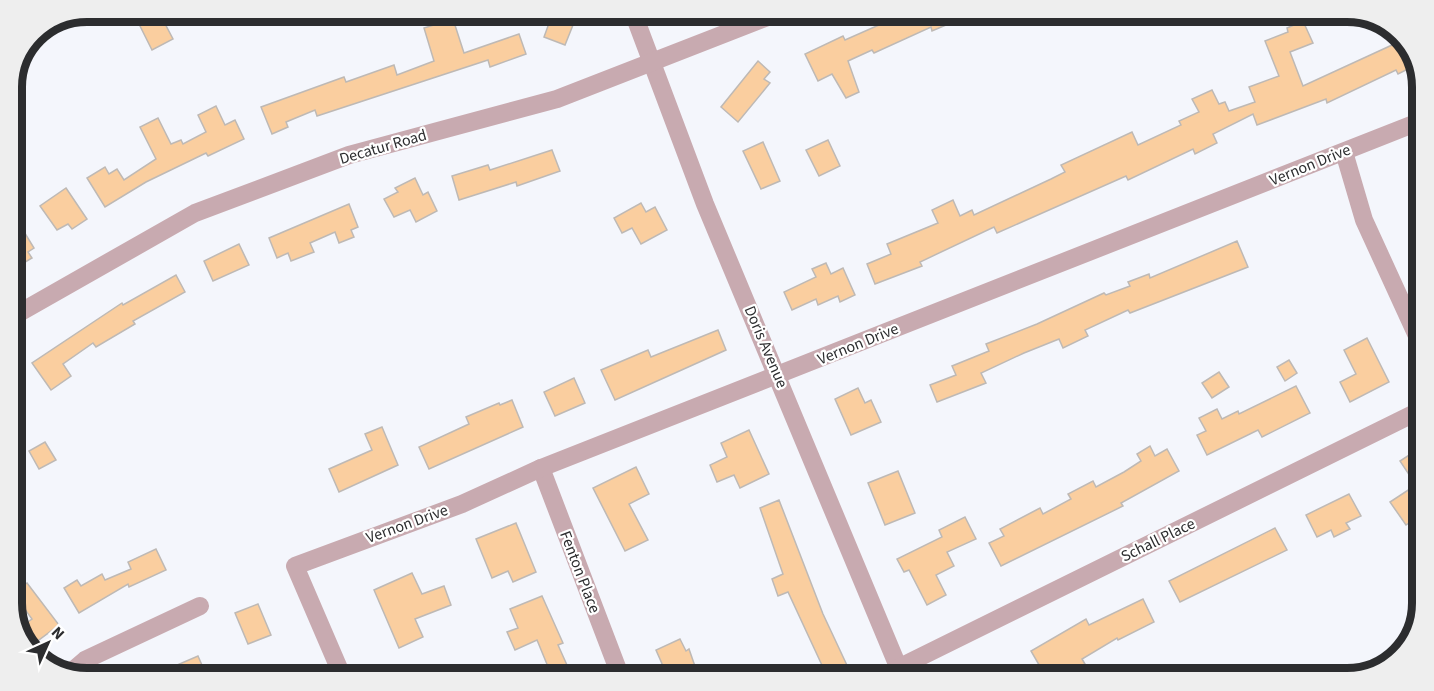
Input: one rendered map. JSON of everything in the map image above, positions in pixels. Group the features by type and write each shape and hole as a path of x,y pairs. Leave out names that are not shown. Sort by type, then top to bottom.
{"street":[{"name":"Doris Avenue","path":"637,22 705,204 898,668"},
{"name":"Decatur Road","path":"23,311 195,213 349,155 557,99 755,22"},
{"name":"Vernon Drive","path":"339,668 295,566 462,504 541,468 1411,125"},
{"path":"1344,152 1364,220 1411,324"},
{"name":"Schall Place","path":"908,668 1412,415"},
{"name":"Fenton Place","path":"541,468 617,668"},
{"path":"77,667 85,660 200,606"}],"building":[{"path":"138,22 164,22 173,39 152,50"},
{"path":"443,22 454,22 464,53 519,34 526,54 490,67 488,60 317,116 315,110 286,122 288,127 272,134 261,107 344,77 346,82 394,65 397,75 434,61 424,28"},
{"path":"549,22 574,22 565,45 544,37"},
{"path":"886,22 953,22 932,31 931,27 874,53 872,50 848,61 859,92 846,98 832,74 818,81 805,54 843,36 845,40"},
{"path":"1303,22 1313,43 1290,52 1303,86 1394,44 1401,51 1409,69 1398,74 1396,70 1327,103 1326,99 1257,125 1253,114 1213,134 1217,143 1195,154 1193,149 1128,180 1126,176 997,233 994,227 920,262 922,266 875,284 867,264 891,254 887,244 938,223 932,210 953,200 960,216 972,210 974,215 1065,172 1061,165 1132,132 1138,145 1181,125 1179,121 1199,112 1192,99 1212,90 1219,104 1225,102 1229,111 1255,102 1249,87 1279,76 1265,41 1288,32 1287,28"},
{"path":"758,61 770,72 764,79 770,83 738,122 721,107"},
{"path":"216,106 225,125 235,120 244,139 208,156 206,153 146,182 105,207 87,178 105,167 109,174 117,169 124,180 156,159 140,127 158,118 171,144 181,140 183,144 206,132 198,115"},
{"path":"828,140 840,166 819,176 806,150"},
{"path":"763,142 780,181 761,189 743,151"},
{"path":"552,150 560,171 517,186 516,182 459,200 452,176 488,165 490,170"},
{"path":"415,178 423,195 428,192 437,211 416,222 410,210 394,217 384,199 398,192 395,188"},
{"path":"66,188 87,219 72,229 68,224 57,230 40,206"},
{"path":"641,203 646,212 655,207 667,230 641,244 632,228 622,233 614,218"},
{"path":"349,204 358,227 351,230 354,237 339,243 335,232 310,243 314,252 291,261 288,253 277,258 269,238"},
{"path":"23,230 34,248 28,252 32,258 23,263"},
{"path":"1237,241 1248,267 1130,313 1128,310 1085,330 1088,336 1063,348 1059,339 1024,353 981,373 986,383 937,402 930,385 956,375 952,366 989,351 986,344 1037,324 1104,293 1106,295 1130,286 1128,282 1149,274 1150,278"},
{"path":"239,244 249,265 213,281 204,261"},
{"path":"826,263 831,274 843,268 855,295 840,302 838,296 818,305 816,299 792,310 784,292 816,277 812,269"},
{"path":"176,275 185,292 133,321 135,324 96,347 93,343 63,364 71,376 51,390 32,363 122,303 123,305"},
{"path":"718,330 726,350 615,400 601,370 648,350 651,357"},
{"path":"1367,338 1389,382 1350,402 1340,382 1356,374 1344,350"},
{"path":"1289,360 1297,373 1285,381 1277,367"},
{"path":"1219,372 1229,387 1212,398 1202,383"},
{"path":"574,378 585,403 555,416 544,392"},
{"path":"1296,386 1310,413 1262,437 1258,430 1207,455 1197,435 1206,431 1199,418 1217,409 1222,419 1238,411 1239,414"},
{"path":"858,388 865,403 871,400 881,422 851,435 835,399"},
{"path":"512,400 523,427 429,469 419,447 469,424 466,417"},
{"path":"382,427 398,465 339,492 329,469 372,450 365,434"},
{"path":"749,430 769,474 740,488 734,475 717,482 710,465 727,457 721,443"},
{"path":"45,442 56,460 39,469 29,451"},
{"path":"1150,446 1155,456 1167,449 1179,471 1121,503 1123,506 1001,566 989,543 1004,536 1000,529 1040,508 1043,514 1071,499 1068,494 1093,481 1096,487 1124,472 1141,461 1137,454"},
{"path":"1412,453 1412,479 1400,461"},
{"path":"636,467 649,494 629,504 648,540 625,551 593,488"},
{"path":"898,471 915,513 885,525 868,483"},
{"path":"1412,488 1412,521 1406,525 1390,502"},
{"path":"1349,494 1361,516 1346,523 1350,529 1334,537 1331,530 1317,537 1306,515"},
{"path":"779,500 823,614 848,668 823,668 788,592 778,596 772,579 783,574 760,508"},
{"path":"965,517 976,539 947,552 954,566 936,575 946,595 927,605 909,570 904,572 897,559 942,537 939,530"},
{"path":"516,523 536,572 513,582 508,571 492,578 476,539"},
{"path":"1275,528 1287,550 1180,602 1169,581"},
{"path":"156,549 166,570 129,587 128,584 79,613 64,588 77,580 81,586 102,574 105,580 131,569 128,562"},
{"path":"412,573 422,594 444,586 451,605 415,619 423,637 399,648 374,590"},
{"path":"27,583 59,625 35,642 26,623 32,619 23,607 23,586"},
{"path":"542,596 563,643 558,645 568,668 549,668 537,640 515,650 507,632 518,628 510,609"},
{"path":"1143,599 1154,622 1118,640 1117,638 1082,659 1085,664 1078,668 1052,668 1051,666 1041,668 1031,651 1086,619 1089,625"},
{"path":"258,604 271,635 248,644 235,613"},
{"path":"680,639 686,651 689,649 696,668 664,668 656,650"},
{"path":"198,656 203,668 170,668"}]}
